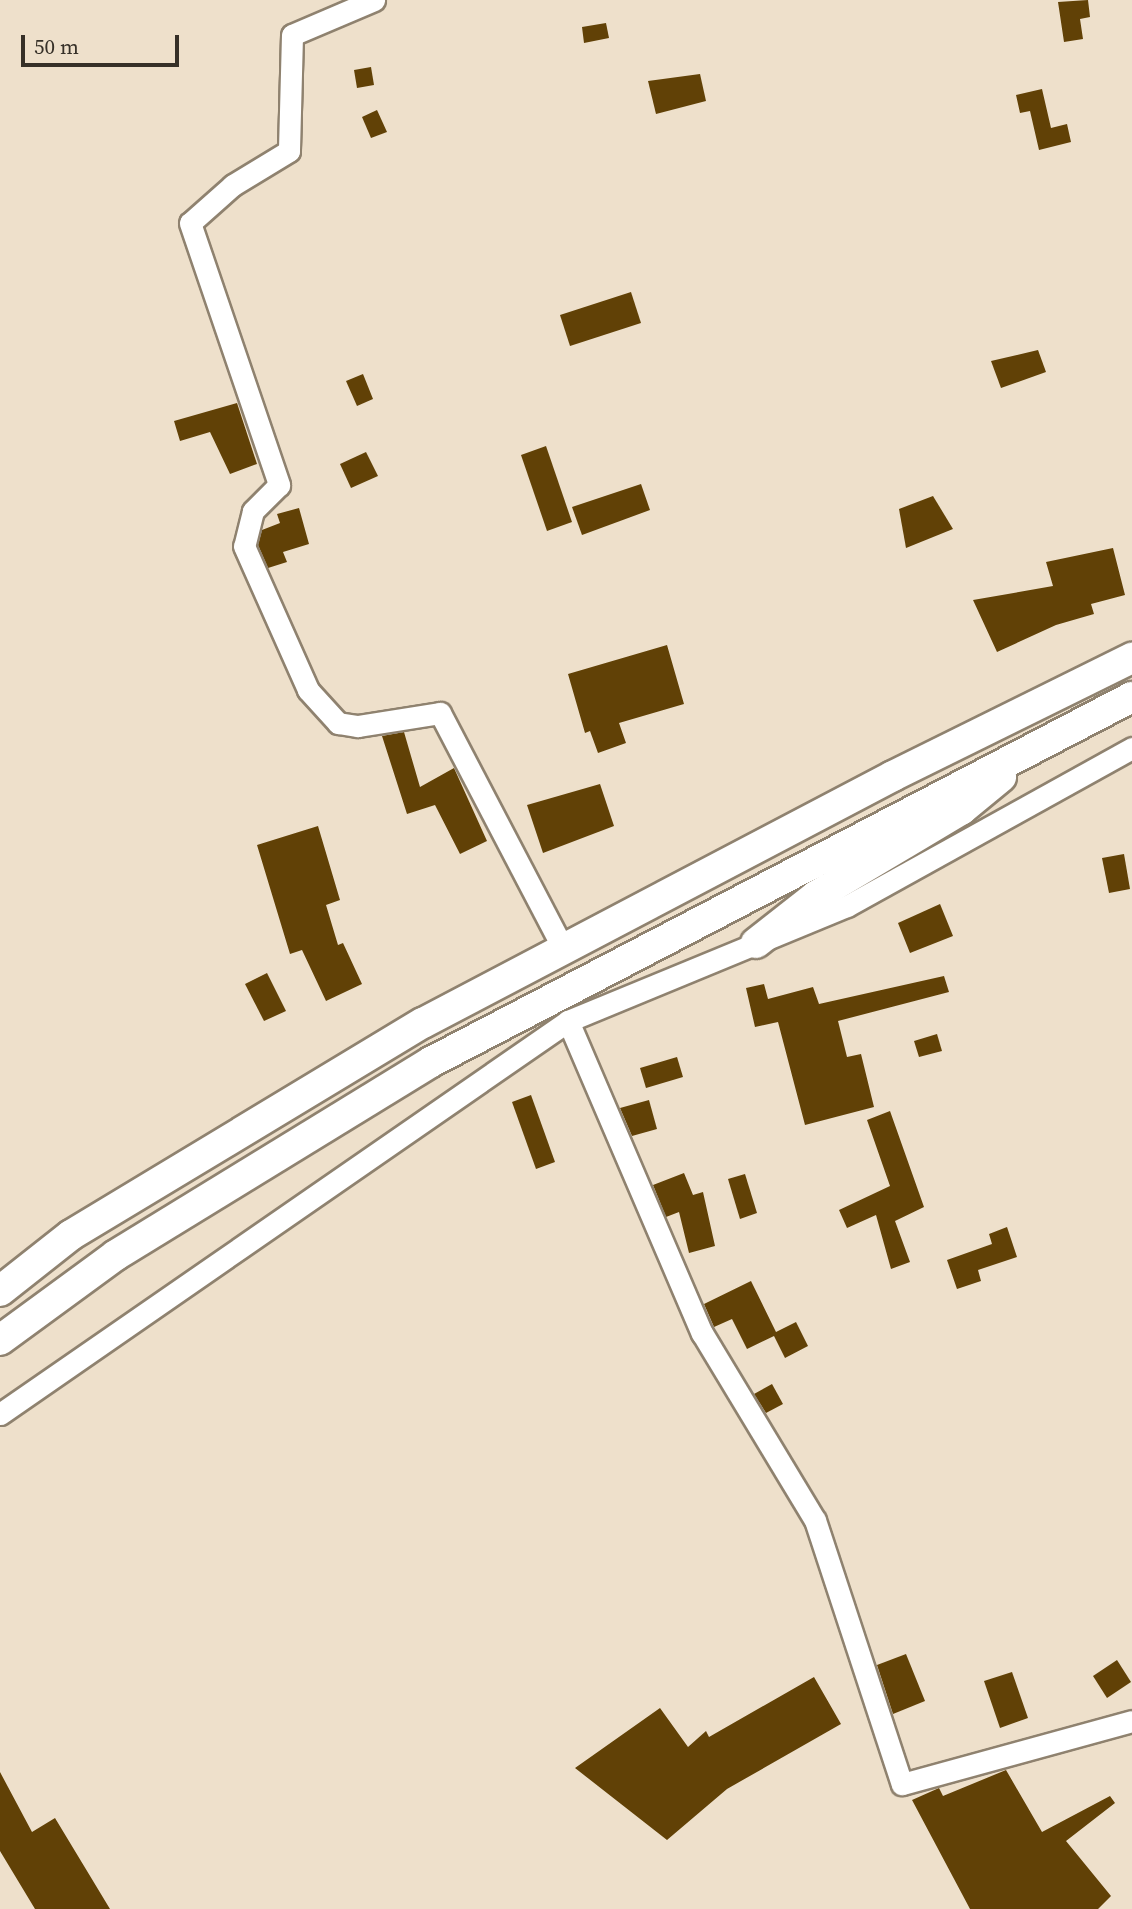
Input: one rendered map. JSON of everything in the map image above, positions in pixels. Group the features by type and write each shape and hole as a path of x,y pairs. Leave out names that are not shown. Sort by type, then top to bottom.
{"highway":[{"path":"0,1291 83,1228 423,1023 893,776 1132,658"},
{"path":"0,1340 116,1255 431,1062 1132,697"},
{"path":"756,943 816,896 961,810 1047,739"}],"street":[{"path":"374,0 292,35 289,150 233,185 190,223 279,485 253,511 244,546 308,690 338,723 358,726 440,713 564,950"},
{"path":"0,1414 568,1021 847,906 1132,748"},
{"path":"568,1021 702,1333 815,1520 902,1784 1132,1721"}],"building":[{"path":"1088,0 1090,17 1080,19 1083,39 1064,42 1058,2"},
{"path":"606,23 609,38 584,43 582,27"},
{"path":"371,67 374,85 357,88 354,70"},
{"path":"700,74 706,101 656,114 648,81"},
{"path":"1042,89 1051,128 1067,124 1071,142 1039,150 1030,111 1020,113 1016,95"},
{"path":"377,110 387,132 371,138 362,117"},
{"path":"631,292 641,323 570,346 560,315"},
{"path":"1038,350 1046,372 1001,388 991,361"},
{"path":"363,374 373,399 357,406 346,381"},
{"path":"237,403 257,464 230,474 210,432 180,441 174,421"},
{"path":"546,446 572,522 547,531 521,455"},
{"path":"366,452 378,476 351,488 340,464"},
{"path":"641,484 650,510 582,535 572,507"},
{"path":"933,496 953,529 906,548 899,509"},
{"path":"299,508 309,544 283,552 287,562 268,568 258,545 262,530 280,523 277,514"},
{"path":"1113,548 1125,595 1091,604 1094,614 1056,625 997,652 973,600 1053,586 1046,562"},
{"path":"667,645 684,704 619,723 626,743 598,753 590,731 585,733 568,674"},
{"path":"404,732 420,787 454,768 487,841 460,854 435,805 407,814 382,736"},
{"path":"600,784 614,826 543,853 527,805"},
{"path":"318,826 340,900 326,905 338,945 343,943 362,984 326,1001 302,950 290,954 257,845"},
{"path":"1124,854 1130,889 1109,893 1102,858"},
{"path":"940,904 953,936 910,953 898,923"},
{"path":"267,973 286,1011 264,1021 245,984"},
{"path":"944,976 949,992 838,1021 847,1057 861,1054 874,1107 805,1125 778,1022 755,1027 746,988 764,984 768,999 813,987 819,1004"},
{"path":"937,1034 942,1051 919,1057 914,1041"},
{"path":"677,1057 683,1077 646,1088 640,1068"},
{"path":"531,1095 555,1162 536,1169 512,1102"},
{"path":"649,1100 657,1129 632,1136 620,1108"},
{"path":"890,1111 924,1207 895,1221 910,1262 891,1269 876,1215 847,1228 839,1210 890,1186 867,1120"},
{"path":"684,1173 693,1195 703,1192 715,1246 689,1253 679,1212 666,1217 653,1185"},
{"path":"745,1174 757,1213 740,1219 728,1179"},
{"path":"1007,1227 1017,1257 978,1270 981,1281 957,1289 947,1260 992,1244 989,1234"},
{"path":"751,1281 776,1332 796,1322 808,1346 785,1358 774,1336 747,1349 732,1319 714,1327 704,1304"},
{"path":"772,1384 783,1404 766,1413 754,1394"},
{"path":"906,1654 925,1701 893,1714 877,1665"},
{"path":"1117,1660 1131,1682 1107,1698 1093,1676"},
{"path":"1012,1672 1028,1718 1000,1728 984,1681"},
{"path":"814,1677 841,1724 727,1789 667,1840 575,1768 660,1708 688,1747 706,1731 709,1737"},
{"path":"1006,1770 1042,1832 1110,1796 1115,1803 1066,1841 1111,1896 1098,1909 970,1909 912,1800 939,1788 943,1796"},
{"path":"0,1772 32,1832 55,1818 110,1909 35,1909 0,1851"}]}
